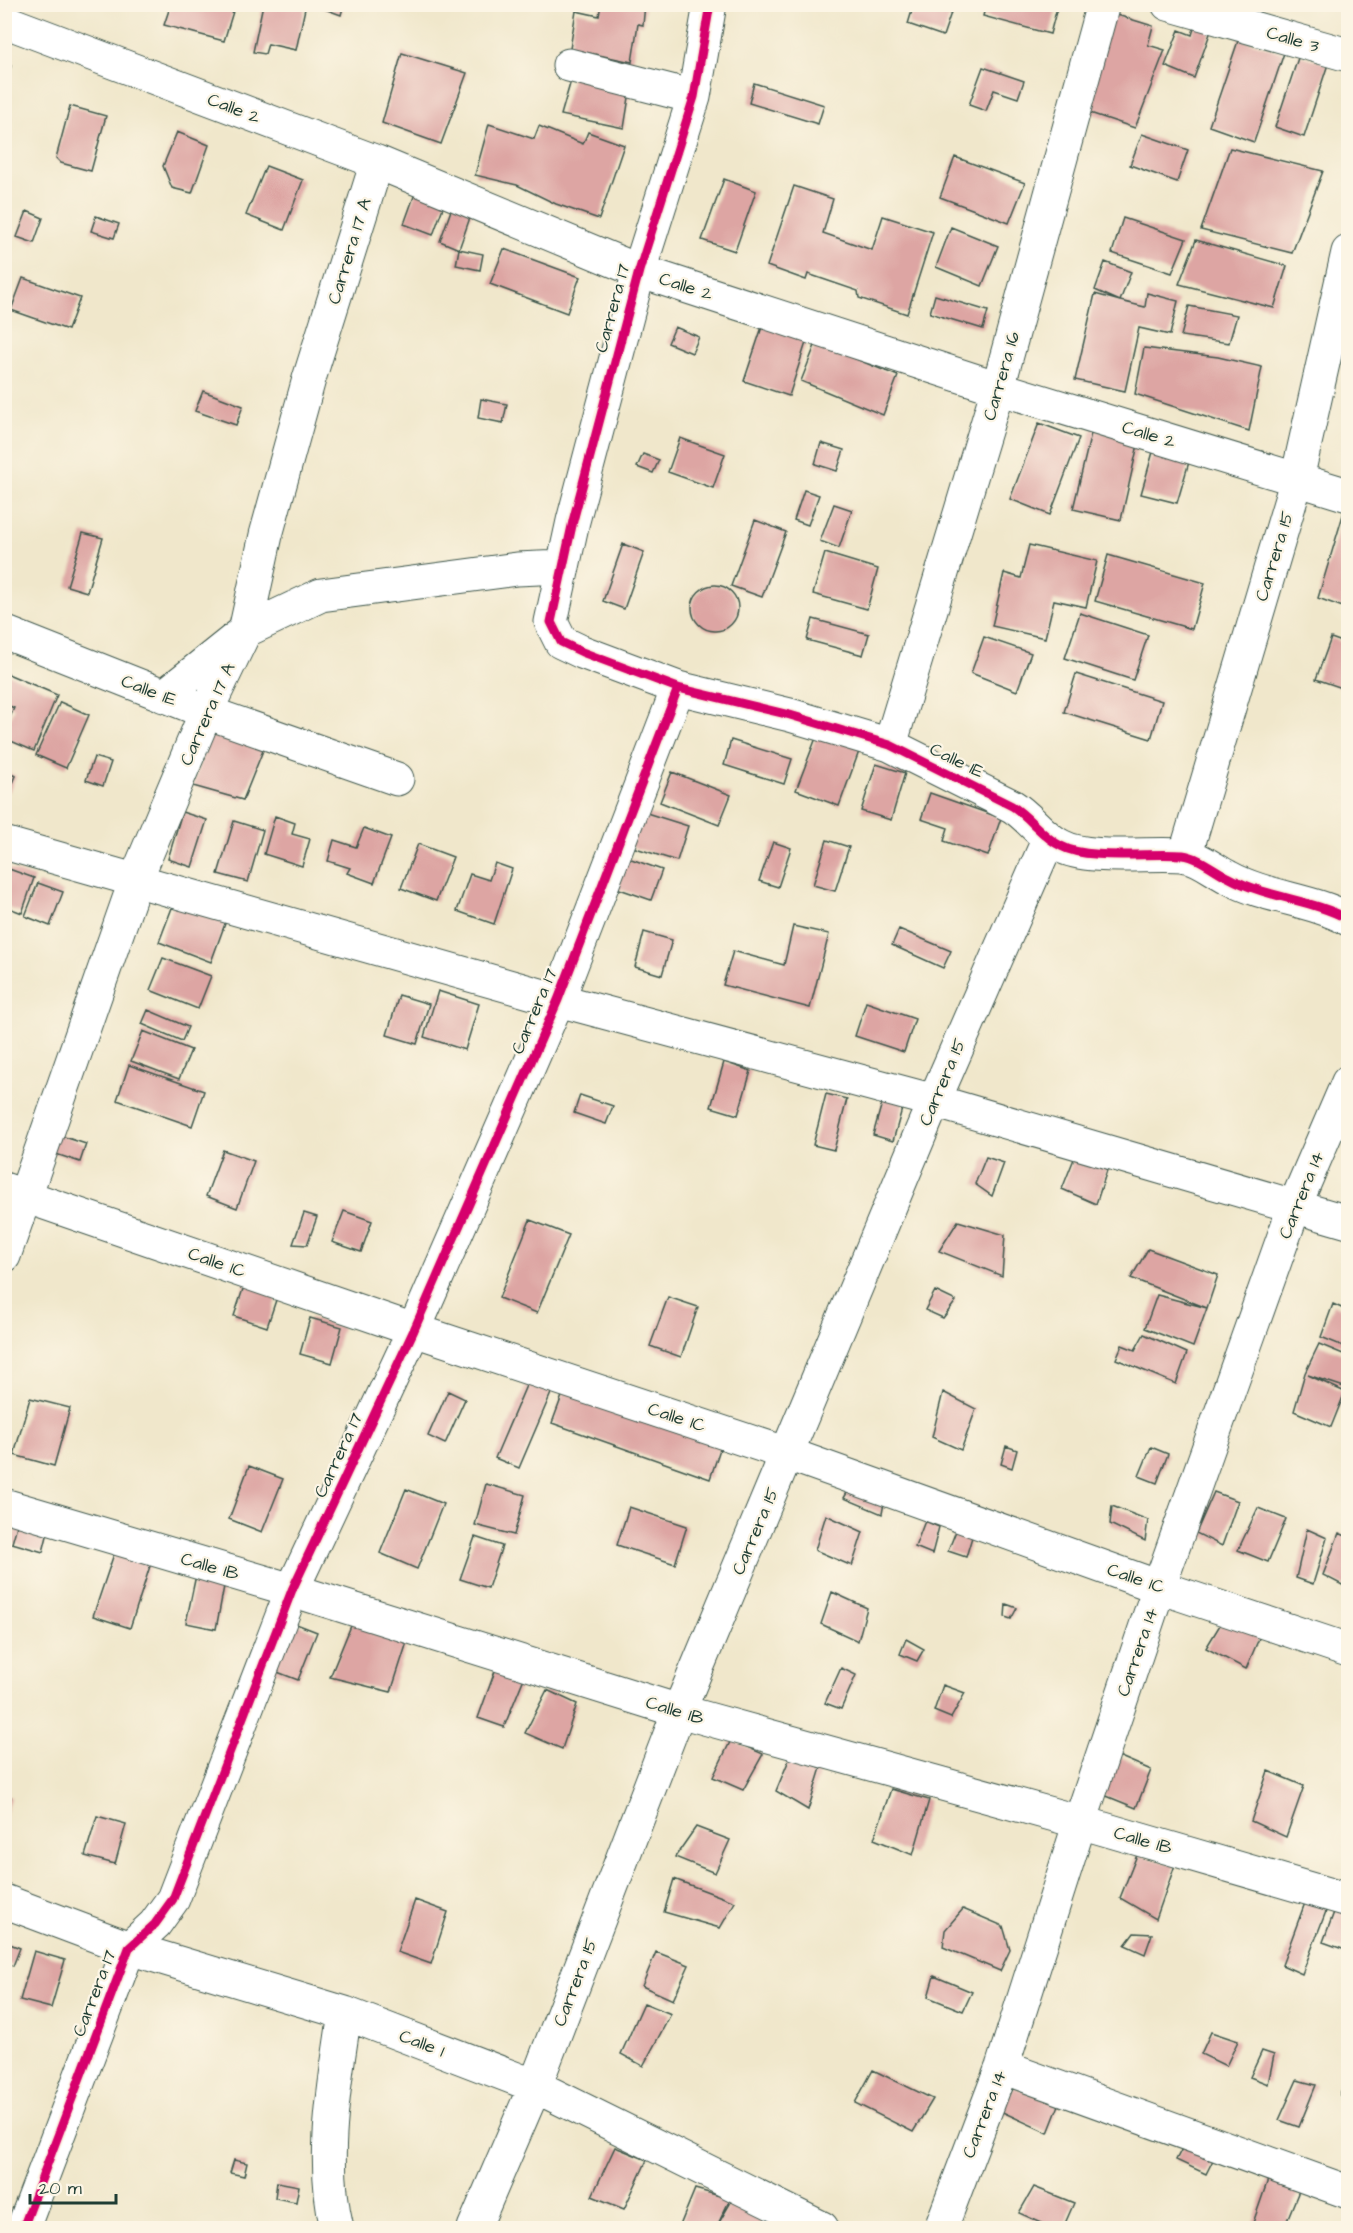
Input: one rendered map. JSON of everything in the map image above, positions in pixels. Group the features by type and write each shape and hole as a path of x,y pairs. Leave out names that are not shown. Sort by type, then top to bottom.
{"street":[{"name":"Carrera 17","path":"551,622 562,567 639,271 694,97 710,4"},
{"name":"Carrera 16","path":"890,745 998,388 1103,4"},
{"name":"Calle 3","path":"1168,4 1348,55"},
{"name":"Calle 2","path":"4,21 377,162 639,271 998,388 1348,495"},
{"path":"569,65 694,97"},
{"name":"Carrera 17 A","path":"4,1256 15,1193 136,879 206,712 245,631 266,535 306,390 377,162"},
{"name":"Carrera 15","path":"1185,855 1297,479 1348,252"},
{"path":"164,696 245,631 321,595 517,569 562,567"},
{"name":"Calle 1E","path":"551,622 561,642 678,688 790,715 890,745 1012,806 1030,818 1048,838 1062,847 1084,852 1185,855 1259,892 1336,912 1348,918"},
{"name":"Calle 1E","path":"4,632 206,712 397,778"},
{"name":"Carrera 17","path":"23,2229 129,1948 155,1924 173,1899 292,1590 414,1330 558,1000 678,688"},
{"name":"Carrera 15","path":"474,2229 535,2086 679,1712 934,1101 1048,838"},
{"path":"4,843 558,1000 934,1101 1348,1222"},
{"name":"Carrera 14","path":"941,2229 1002,2067 1080,1822 1159,1587 1295,1205 1348,1082"},
{"name":"Calle 1C","path":"15,1193 414,1330 788,1454 1159,1587 1348,1650"},
{"name":"Calle 1B","path":"4,1505 292,1590 679,1712 1080,1822 1348,1900"},
{"name":"Calle 1","path":"4,1901 129,1948 345,2013 535,2086 822,2229"},
{"path":"337,2229 330,2184 332,2106 345,2013"},
{"path":"1002,2067 1348,2192"}],"building":[{"path":"171,4 235,5 224,41 164,25"},
{"path":"263,4 306,4 296,50 268,44 265,54 253,52"},
{"path":"311,4 344,4 341,15"},
{"path":"601,4 645,4 643,25 638,24 632,62 570,49 576,11 599,16"},
{"path":"914,4 954,4 943,36 908,24"},
{"path":"986,4 1058,4 1050,34 983,16"},
{"path":"1104,11 1153,26 1148,45 1165,50 1135,128 1081,110"},
{"path":"1196,22 1212,28 1194,78 1165,66 1179,30 1192,35"},
{"path":"1239,38 1284,53 1254,142 1209,126"},
{"path":"402,53 467,73 441,144 382,123"},
{"path":"1299,55 1328,64 1304,137 1275,127"},
{"path":"4,63 11,65 6,91 4,91"},
{"path":"983,67 1024,81 1018,98 994,90 986,111 969,105"},
{"path":"574,70 631,85 624,128 561,115"},
{"path":"754,83 824,105 818,124 749,103"},
{"path":"70,106 106,116 91,171 61,163 56,158"},
{"path":"4,117 12,118 5,142 4,142"},
{"path":"489,124 534,139 539,126 583,144 588,132 624,145 599,219 556,204 517,185 475,175"},
{"path":"177,132 209,145 192,193 172,188 163,166"},
{"path":"1142,134 1188,150 1177,182 1130,165"},
{"path":"1230,148 1323,171 1292,253 1201,230"},
{"path":"955,157 1025,183 1009,223 940,197"},
{"path":"266,166 303,180 284,230 246,215"},
{"path":"724,179 756,191 735,251 702,240"},
{"path":"794,186 833,199 823,233 872,250 883,216 933,232 907,314 859,298 858,291 808,274 806,280 767,266"},
{"path":"417,188 446,199 433,235 404,224"},
{"path":"454,202 473,209 459,249 440,241"},
{"path":"27,211 43,218 34,243 17,237"},
{"path":"96,216 119,224 114,238 91,231"},
{"path":"1123,218 1186,239 1172,273 1112,253"},
{"path":"951,227 998,246 982,286 936,267"},
{"path":"1196,240 1287,266 1274,308 1179,284"},
{"path":"459,249 483,254 480,270 456,265"},
{"path":"504,249 580,277 567,313 490,284"},
{"path":"1105,262 1131,272 1120,301 1095,290"},
{"path":"23,278 80,298 68,330 11,310"},
{"path":"1147,293 1178,301 1170,335 1139,328 1125,391 1075,380 1095,294 1145,307"},
{"path":"935,295 988,311 983,329 930,313"},
{"path":"1189,306 1237,315 1229,343 1181,336"},
{"path":"766,315 810,330 789,396 744,381"},
{"path":"675,327 699,337 692,353 668,343"},
{"path":"816,343 898,376 883,415 801,381"},
{"path":"1144,348 1218,357 1262,367 1249,431 1135,394"},
{"path":"203,391 243,406 236,425 195,411"},
{"path":"481,399 507,404 503,423 478,418"},
{"path":"1039,423 1079,438 1050,515 1010,499"},
{"path":"1092,429 1139,440 1121,520 1073,509"},
{"path":"680,438 725,454 713,488 668,472"},
{"path":"821,443 844,450 837,471 815,464"},
{"path":"1155,445 1191,455 1177,503 1141,494"},
{"path":"643,454 659,460 653,473 637,467"},
{"path":"804,490 819,495 808,525 794,520"},
{"path":"834,504 852,510 839,548 820,541"},
{"path":"1346,505 1348,506 1348,609 1318,598"},
{"path":"755,520 786,532 762,597 731,586"},
{"path":"83,533 103,538 87,592 67,586"},
{"path":"623,544 644,552 624,609 603,601"},
{"path":"1029,545 1097,561 1086,607 1054,600 1045,638 992,626 1004,573 1021,578"},
{"path":"825,553 878,569 867,609 813,594"},
{"path":"1108,555 1205,583 1192,629 1095,601"},
{"path":"720,585 732,591 737,599 737,617 732,625 724,630 710,631 698,625 693,617 692,603 698,591 706,586"},
{"path":"1080,613 1148,635 1133,680 1065,658"},
{"path":"813,619 869,634 863,655 807,640"},
{"path":"984,637 1031,653 1017,691 971,673"},
{"path":"1331,638 1348,644 1348,690 1316,679"},
{"path":"8,674 57,695 34,751 4,738 4,731 14,708 5,704 5,682"},
{"path":"1076,674 1162,701 1151,739 1064,712"},
{"path":"60,702 89,715 66,768 36,755"},
{"path":"210,727 264,748 243,800 193,786"},
{"path":"819,730 861,746 839,806 796,790"},
{"path":"731,740 792,759 784,784 724,765"},
{"path":"94,757 111,762 103,786 86,780"},
{"path":"876,764 905,773 891,820 861,811"},
{"path":"4,772 16,776 9,792 4,790"},
{"path":"672,772 731,795 719,825 660,802"},
{"path":"930,793 1001,818 988,856 944,841 948,828 921,819"},
{"path":"637,810 688,826 677,861 626,845"},
{"path":"182,812 207,820 192,867 168,859"},
{"path":"275,816 295,823 292,834 310,839 302,866 264,854"},
{"path":"234,821 263,830 248,882 218,874"},
{"path":"364,828 391,838 374,883 347,873 350,868 328,861 334,840 356,847"},
{"path":"827,840 849,847 835,891 813,885"},
{"path":"773,842 791,848 778,887 759,881"},
{"path":"418,844 453,857 436,901 401,888"},
{"path":"620,855 662,870 651,900 608,885"},
{"path":"495,863 512,869 494,924 457,911 470,874 489,880"},
{"path":"9,869 34,878 22,913 4,906 4,882"},
{"path":"38,883 63,892 50,926 25,916"},
{"path":"175,900 226,921 211,962 159,942"},
{"path":"793,926 829,934 810,1008 723,985 733,951 784,965"},
{"path":"899,929 951,951 943,968 892,945"},
{"path":"644,932 672,940 662,975 635,967"},
{"path":"163,958 211,976 198,1009 150,990"},
{"path":"438,991 479,1004 465,1050 424,1037"},
{"path":"399,995 429,1004 417,1044 387,1035"},
{"path":"866,1002 915,1019 904,1052 855,1036"},
{"path":"148,1010 188,1027 182,1041 142,1024"},
{"path":"143,1031 191,1050 179,1079 131,1061"},
{"path":"724,1062 751,1071 738,1115 711,1107"},
{"path":"129,1065 204,1091 192,1126 117,1100"},
{"path":"885,1092 905,1098 893,1141 873,1135"},
{"path":"826,1094 847,1099 834,1150 813,1145"},
{"path":"580,1095 613,1106 606,1124 574,1113"},
{"path":"52,1133 86,1144 80,1162 47,1151"},
{"path":"1079,1146 1109,1164 1096,1204 1062,1189"},
{"path":"223,1150 254,1161 237,1208 206,1196"},
{"path":"986,1157 1004,1163 992,1196 975,1184"},
{"path":"344,1211 372,1221 361,1252 332,1242"},
{"path":"304,1213 317,1217 307,1245 293,1244"},
{"path":"530,1220 569,1235 537,1313 499,1298"},
{"path":"958,1221 1005,1235 1002,1276 939,1251"},
{"path":"1148,1249 1218,1275 1207,1308 1131,1278"},
{"path":"247,1277 280,1288 267,1327 234,1316"},
{"path":"935,1291 956,1301 943,1318 925,1310"},
{"path":"1157,1295 1207,1308 1193,1347 1145,1328"},
{"path":"668,1297 698,1307 681,1357 650,1346"},
{"path":"1333,1304 1348,1311 1348,1348 1321,1337"},
{"path":"310,1318 342,1327 332,1363 300,1354"},
{"path":"1144,1334 1187,1353 1176,1384 1116,1359 1122,1345 1135,1350"},
{"path":"1319,1344 1348,1356 1344,1387 1308,1375 1345,1392 1331,1427 1294,1411 1305,1373"},
{"path":"531,1374 555,1384 519,1468 495,1458"},
{"path":"565,1388 722,1443 710,1479 552,1423"},
{"path":"448,1391 465,1399 445,1444 428,1436"},
{"path":"943,1392 976,1409 961,1450 932,1437"},
{"path":"30,1398 70,1408 54,1466 14,1455"},
{"path":"1006,1446 1017,1450 1012,1468 1001,1464"},
{"path":"1151,1447 1168,1454 1157,1483 1139,1476"},
{"path":"249,1466 283,1479 262,1532 229,1519"},
{"path":"486,1484 525,1495 514,1535 475,1525"},
{"path":"851,1486 884,1503 882,1514 844,1498"},
{"path":"406,1489 443,1504 417,1569 380,1553"},
{"path":"1214,1492 1238,1501 1222,1546 1196,1533"},
{"path":"1112,1506 1148,1520 1145,1541 1110,1524"},
{"path":"629,1507 687,1526 675,1564 617,1545"},
{"path":"1258,1508 1286,1519 1268,1562 1238,1550"},
{"path":"20,1515 50,1524 43,1552 12,1543"},
{"path":"826,1515 863,1532 852,1566 815,1550"},
{"path":"925,1521 939,1527 932,1554 915,1547"},
{"path":"1307,1529 1327,1538 1313,1584 1296,1578"},
{"path":"956,1531 972,1537 966,1557 948,1551"},
{"path":"1339,1533 1348,1537 1348,1588 1323,1575"},
{"path":"475,1537 502,1546 488,1588 460,1579"},
{"path":"116,1548 152,1560 130,1628 93,1616"},
{"path":"196,1575 225,1581 216,1629 186,1623"},
{"path":"832,1592 867,1608 858,1641 821,1624"},
{"path":"1006,1604 1017,1608 1011,1619 1005,1617"},
{"path":"286,1620 317,1632 298,1680 267,1668"},
{"path":"1223,1620 1260,1636 1246,1669 1206,1648"},
{"path":"353,1621 408,1639 391,1692 330,1677"},
{"path":"906,1639 924,1649 917,1661 900,1654"},
{"path":"499,1660 526,1673 504,1727 478,1718"},
{"path":"841,1668 856,1675 841,1709 825,1703"},
{"path":"943,1685 965,1693 951,1718 934,1711"},
{"path":"547,1690 577,1704 562,1749 525,1733"},
{"path":"731,1740 763,1754 743,1790 713,1777"},
{"path":"791,1755 821,1768 808,1810 776,1791"},
{"path":"1116,1755 1151,1770 1136,1808 1104,1795"},
{"path":"1268,1771 1304,1786 1286,1837 1251,1821"},
{"path":"891,1789 929,1800 913,1855 874,1839"},
{"path":"4,1795 11,1797 5,1817 4,1817"},
{"path":"97,1816 126,1824 115,1864 85,1856"},
{"path":"696,1827 730,1840 715,1873 675,1857"},
{"path":"1137,1855 1175,1865 1156,1919 1120,1898"},
{"path":"674,1879 735,1902 720,1928 664,1912"},
{"path":"1309,1892 1330,1901 1302,1974 1282,1965"},
{"path":"415,1900 448,1912 431,1964 397,1952"},
{"path":"1337,1904 1348,1907 1348,1951 1323,1942"},
{"path":"963,1909 1003,1926 1010,1950 1000,1971 943,1947 945,1930"},
{"path":"1134,1933 1152,1934 1145,1954 1125,1945"},
{"path":"5,1942 20,1948 13,1966 5,1963"},
{"path":"34,1951 65,1960 51,2008 20,2000"},
{"path":"656,1952 689,1965 673,2000 642,1986"},
{"path":"934,1976 972,1992 963,2011 928,1997"},
{"path":"644,2003 671,2014 643,2066 621,2054"},
{"path":"1211,2032 1238,2041 1226,2066 1201,2054"},
{"path":"1262,2051 1274,2055 1268,2084 1250,2077"},
{"path":"873,2070 933,2099 913,2132 855,2103"},
{"path":"1346,2076 1348,2077 1348,2098 1340,2095"},
{"path":"1297,2080 1316,2085 1299,2127 1279,2120"},
{"path":"1014,2087 1059,2105 1048,2133 996,2109"},
{"path":"1185,2143 1217,2152 1206,2174 1176,2160"},
{"path":"615,2147 647,2160 624,2209 592,2196"},
{"path":"234,2160 247,2163 244,2176 230,2173"},
{"path":"1271,2171 1303,2181 1285,2225 1253,2223"},
{"path":"277,2182 299,2186 296,2202 275,2198"},
{"path":"1034,2187 1074,2203 1063,2228 1053,2228 1019,2213"},
{"path":"695,2189 730,2199 717,2226 735,2195 771,2212 764,2228 679,2228"}],"cycle path":[{"path":"710,4 694,97 639,271 573,521 551,622 561,642 678,688 790,715 890,745 1012,806 1054,842 1073,851 1103,855 1189,856 1258,890 1319,907 1348,919"},
{"path":"23,2228 129,1948 155,1924 173,1899 292,1590 414,1330 558,1000 678,688"}]}
